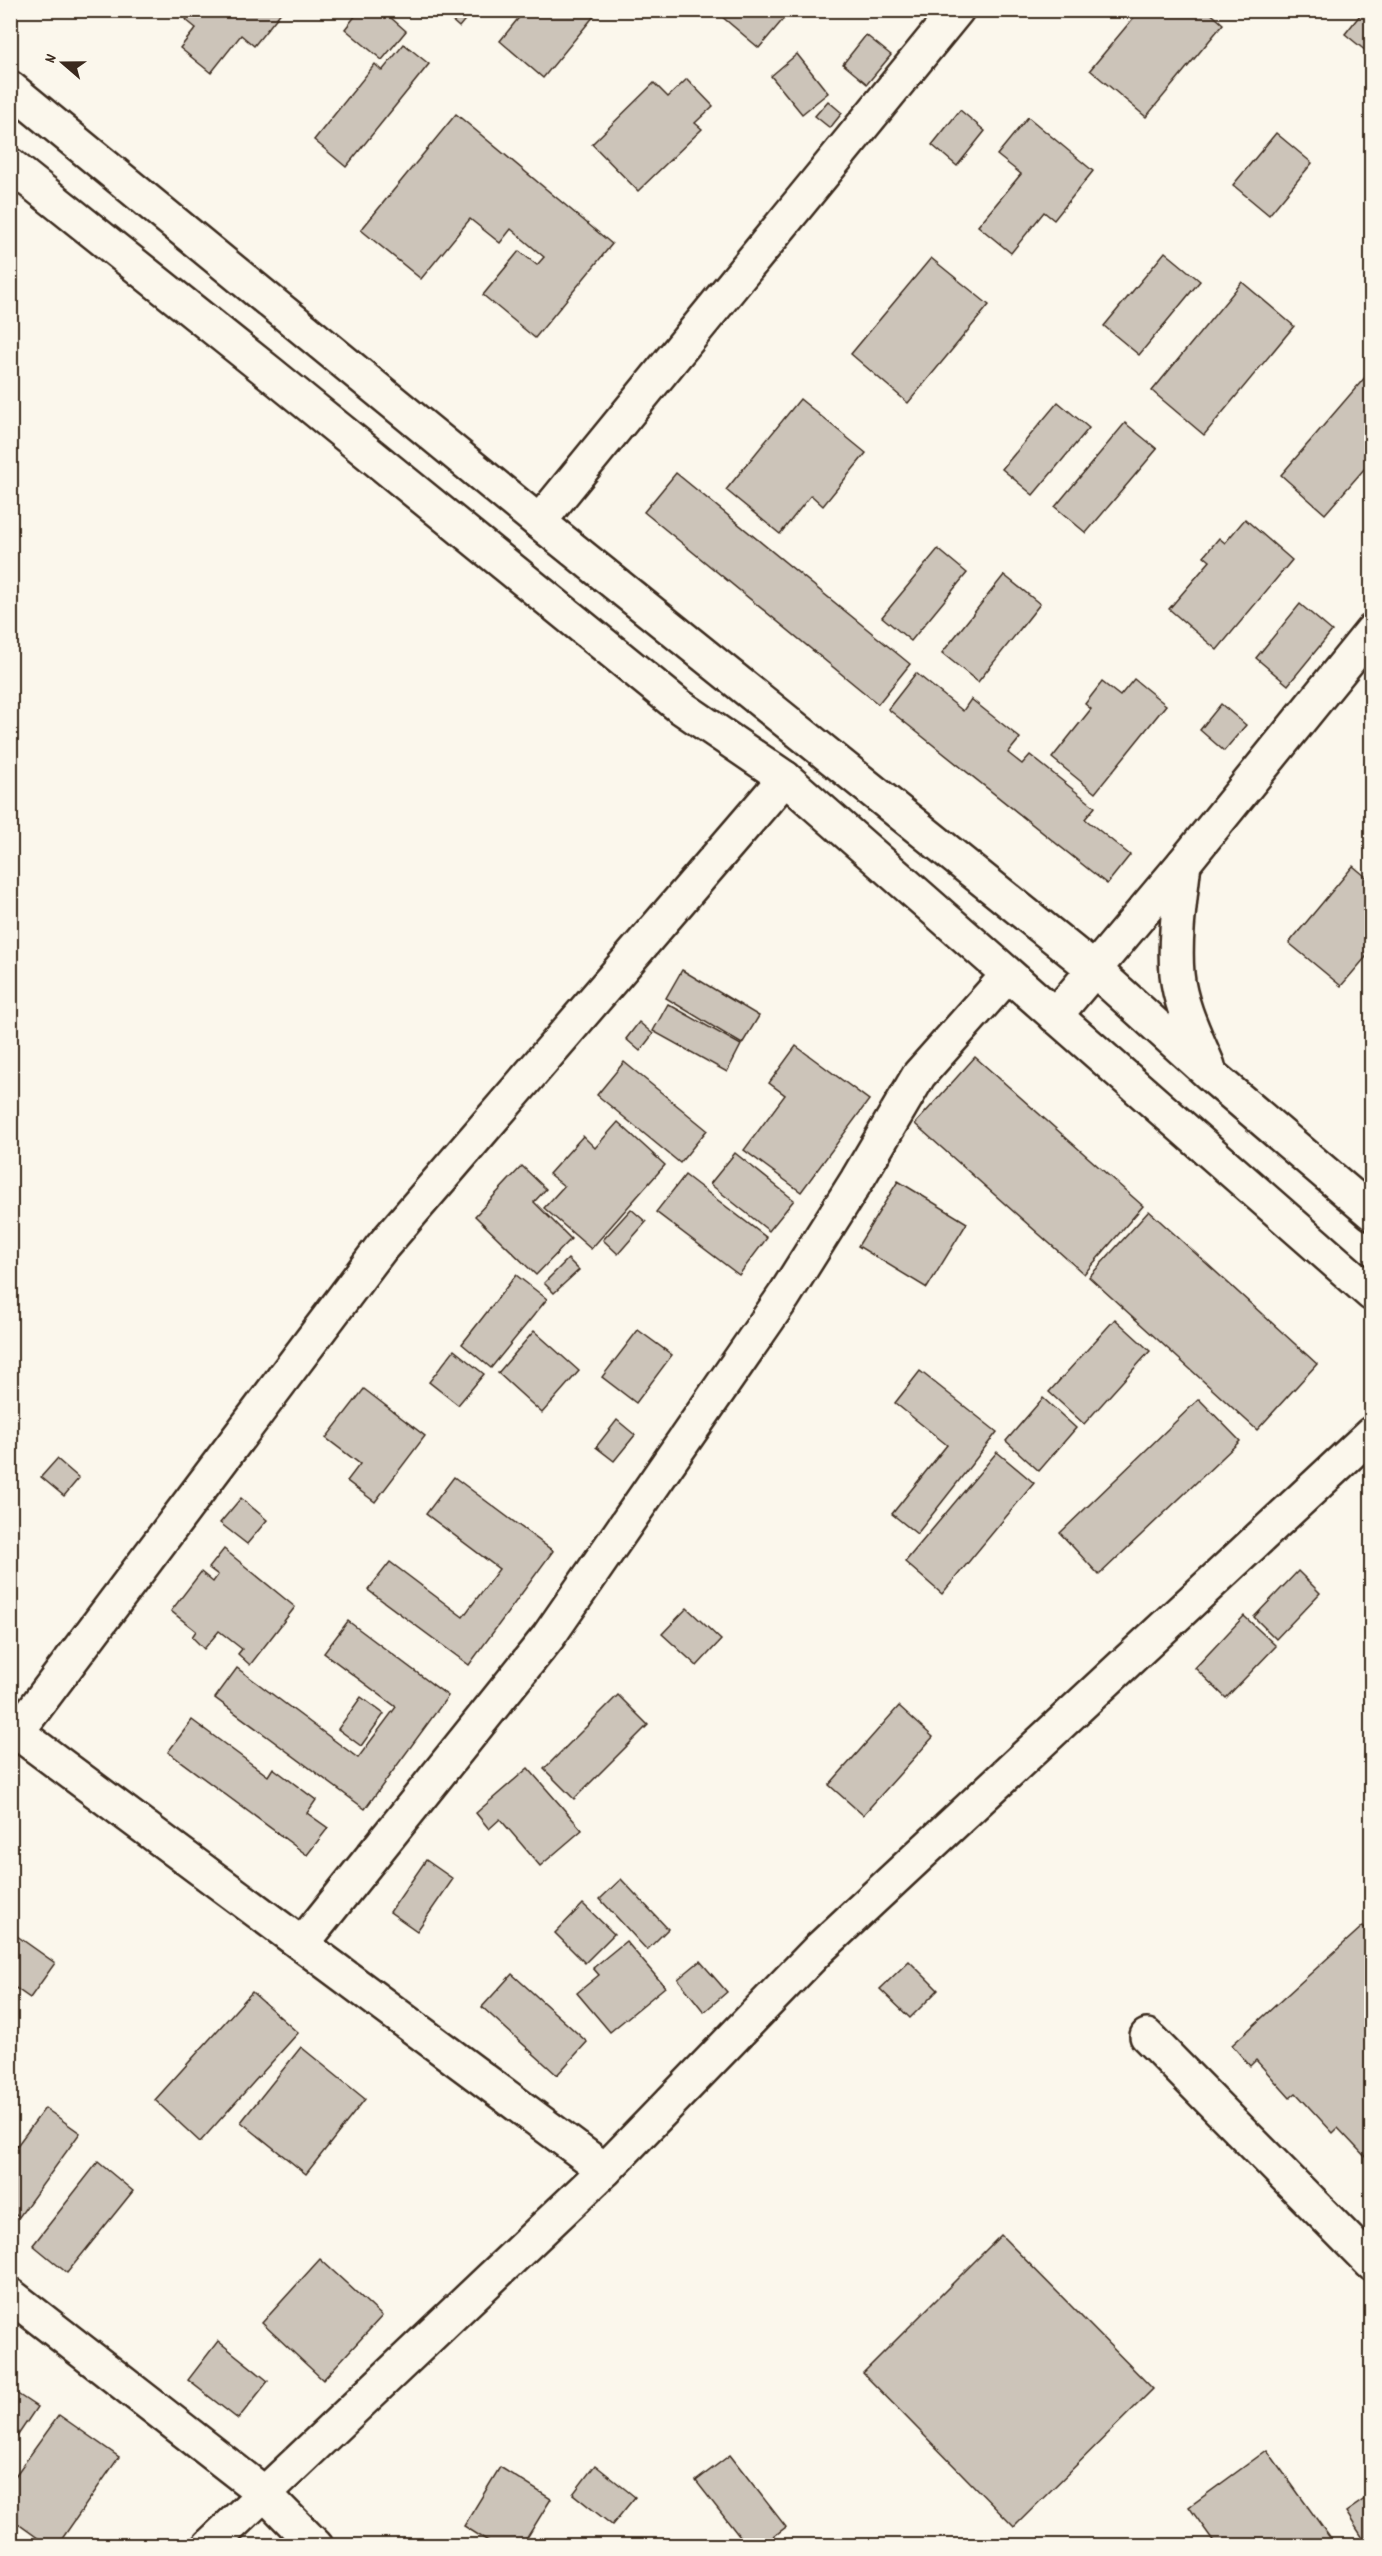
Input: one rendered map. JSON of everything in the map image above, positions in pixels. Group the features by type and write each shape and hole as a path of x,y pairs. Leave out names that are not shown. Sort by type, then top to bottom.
{"street":[{"path":"539,522 957,10"},
{"path":"10,88 539,522 1095,970 1212,1076 1371,1213"},
{"path":"12,170 270,373 678,705 785,778 1371,1294"},
{"path":"1055,1016 1184,862 1371,631"},
{"path":"605,2170 14,1730 381,1248 785,778"},
{"path":"1184,862 1176,931 1177,976 1188,1017 1212,1076"},
{"path":"302,1944 548,1637 784,1296 857,1180 919,1075 1008,975"},
{"path":"208,2546 605,2170 819,1949 1371,1433"},
{"path":"1147,2036 1371,2264"},
{"path":"10,2295 264,2493 316,2546"}],"building":[{"path":"194,10 283,10 254,46 241,35 211,73 180,48 196,28 186,20"},
{"path":"360,10 382,10 406,31 382,60 345,29"},
{"path":"440,10 473,10 459,27"},
{"path":"525,10 599,10 543,78 500,41"},
{"path":"714,10 791,10 759,48"},
{"path":"1140,10 1207,10 1223,24 1146,117 1090,70"},
{"path":"1364,10 1372,10 1372,56 1345,34"},
{"path":"866,35 891,55 867,84 843,64"},
{"path":"404,44 429,64 346,167 314,140 375,64 382,71"},
{"path":"797,54 828,93 802,114 771,76"},
{"path":"687,79 713,106 695,123 702,129 638,191 592,144 654,83 668,97"},
{"path":"828,101 842,113 830,128 815,116"},
{"path":"960,110 985,131 957,166 932,145"},
{"path":"456,114 612,244 535,338 483,295 519,251 537,265 544,257 511,229 500,243 470,219 421,279 361,230"},
{"path":"1028,117 1093,171 1054,220 1044,212 1011,253 978,226 1021,174 997,155"},
{"path":"1276,133 1312,163 1269,215 1233,185"},
{"path":"1165,252 1200,281 1139,355 1104,326"},
{"path":"931,258 989,305 908,403 851,354"},
{"path":"1242,282 1294,326 1204,435 1152,391"},
{"path":"1367,375 1372,379 1372,460 1325,514 1281,475"},
{"path":"800,399 866,453 823,506 811,495 780,534 726,490"},
{"path":"1058,402 1089,428 1033,495 1002,469"},
{"path":"1125,423 1157,449 1086,533 1055,507"},
{"path":"676,473 910,664 878,704 644,512"},
{"path":"1245,519 1292,560 1217,650 1169,609 1210,561 1204,556 1219,538 1225,543"},
{"path":"938,549 967,573 911,641 882,617"},
{"path":"1004,575 1040,604 978,682 942,653"},
{"path":"1300,604 1332,631 1288,685 1256,658"},
{"path":"10,619 18,625 10,633"},
{"path":"916,673 963,711 971,699 1020,738 1008,753 1022,764 1030,755 1095,807 1085,819 1130,855 1107,884 888,709"},
{"path":"1134,679 1166,705 1095,793 1052,758 1091,709 1085,704 1102,682 1120,696"},
{"path":"1221,704 1246,725 1224,751 1200,730"},
{"path":"1353,866 1372,882 1372,950 1341,986 1289,943"},
{"path":"682,970 759,1016 742,1044 666,998"},
{"path":"668,1004 741,1045 727,1072 653,1031"},
{"path":"639,1022 653,1034 640,1051 626,1039"},
{"path":"796,1046 869,1100 801,1192 744,1150 785,1095 769,1083"},
{"path":"975,1057 1143,1206 1084,1274 915,1124"},
{"path":"624,1062 707,1130 680,1163 597,1095"},
{"path":"618,1122 665,1165 591,1249 544,1208 564,1186 549,1174 583,1136 595,1148"},
{"path":"735,1153 794,1200 769,1231 710,1184"},
{"path":"522,1166 546,1189 534,1202 571,1239 536,1275 475,1216"},
{"path":"685,1175 767,1238 739,1275 656,1212"},
{"path":"898,1181 967,1223 927,1288 858,1246"},
{"path":"631,1209 646,1222 618,1254 603,1240"},
{"path":"1149,1211 1317,1364 1257,1430 1089,1277"},
{"path":"568,1259 579,1270 554,1293 544,1283"},
{"path":"516,1275 547,1299 491,1368 462,1344"},
{"path":"1115,1319 1150,1351 1084,1424 1049,1392"},
{"path":"638,1330 672,1355 636,1403 602,1377"},
{"path":"534,1331 579,1371 542,1413 498,1373"},
{"path":"454,1350 484,1374 458,1405 429,1382"},
{"path":"920,1371 997,1432 917,1534 892,1514 947,1445 895,1403"},
{"path":"364,1389 425,1436 375,1502 347,1481 360,1464 326,1438"},
{"path":"1043,1398 1076,1428 1039,1471 1006,1441"},
{"path":"1199,1399 1240,1441 1099,1575 1060,1533"},
{"path":"617,1420 635,1435 614,1461 596,1447"},
{"path":"997,1452 1034,1483 942,1594 905,1562"},
{"path":"57,1459 79,1478 64,1496 41,1477"},
{"path":"454,1477 553,1551 469,1665 368,1590 390,1562 463,1617 499,1569 426,1514"},
{"path":"241,1498 267,1520 247,1544 220,1523"},
{"path":"224,1549 295,1607 250,1665 238,1654 242,1649 219,1631 204,1649 192,1637 196,1631 171,1611 201,1572 213,1582 218,1575 209,1568"},
{"path":"1298,1571 1320,1593 1276,1639 1254,1617"},
{"path":"687,1608 721,1640 697,1666 662,1634"},
{"path":"1244,1616 1276,1646 1226,1698 1195,1668"},
{"path":"348,1621 448,1696 365,1809 215,1698 237,1668 358,1758 396,1707 324,1653"},
{"path":"618,1695 648,1725 574,1799 544,1769"},
{"path":"361,1697 384,1714 361,1746 338,1729"},
{"path":"899,1706 933,1737 863,1815 829,1785"},
{"path":"192,1720 268,1776 273,1768 316,1800 307,1813 328,1828 307,1855 168,1752"},
{"path":"528,1768 582,1830 540,1866 500,1819 489,1829 476,1813"},
{"path":"426,1860 453,1879 417,1931 390,1912"},
{"path":"621,1879 668,1929 647,1950 600,1899"},
{"path":"583,1904 614,1934 585,1963 555,1933"},
{"path":"1363,1926 1372,1936 1372,2164 1338,2128 1333,2133 1296,2093 1290,2098 1256,2060 1250,2066 1232,2045"},
{"path":"10,1931 55,1963 30,1998 10,1984"},
{"path":"626,1941 665,1987 610,2032 577,1993 599,1975 593,1968"},
{"path":"700,1961 727,1992 704,2012 678,1979"},
{"path":"909,1961 938,1990 910,2018 880,1989"},
{"path":"512,1974 587,2042 557,2075 482,2007"},
{"path":"252,1992 298,2033 200,2142 155,2100"},
{"path":"301,2047 365,2099 306,2174 241,2122"},
{"path":"45,2108 80,2133 19,2217 10,2211 10,2155"},
{"path":"98,2162 133,2191 67,2273 33,2245"},
{"path":"1001,2235 1153,2389 1014,2527 863,2373"},
{"path":"320,2259 382,2316 323,2380 262,2323"},
{"path":"218,2341 268,2381 238,2419 188,2380"},
{"path":"10,2389 37,2407 10,2447"},
{"path":"59,2415 119,2457 57,2546 49,2546 10,2518 10,2483"},
{"path":"1267,2450 1336,2546 1217,2546 1189,2507"},
{"path":"730,2455 786,2527 761,2546 747,2546 696,2481"},
{"path":"595,2465 635,2497 612,2525 573,2494"},
{"path":"500,2467 551,2499 522,2546 496,2546 464,2526"},
{"path":"1372,2494 1372,2546 1368,2546 1346,2512"},
{"path":"266,2539 274,2546 261,2546"}]}
